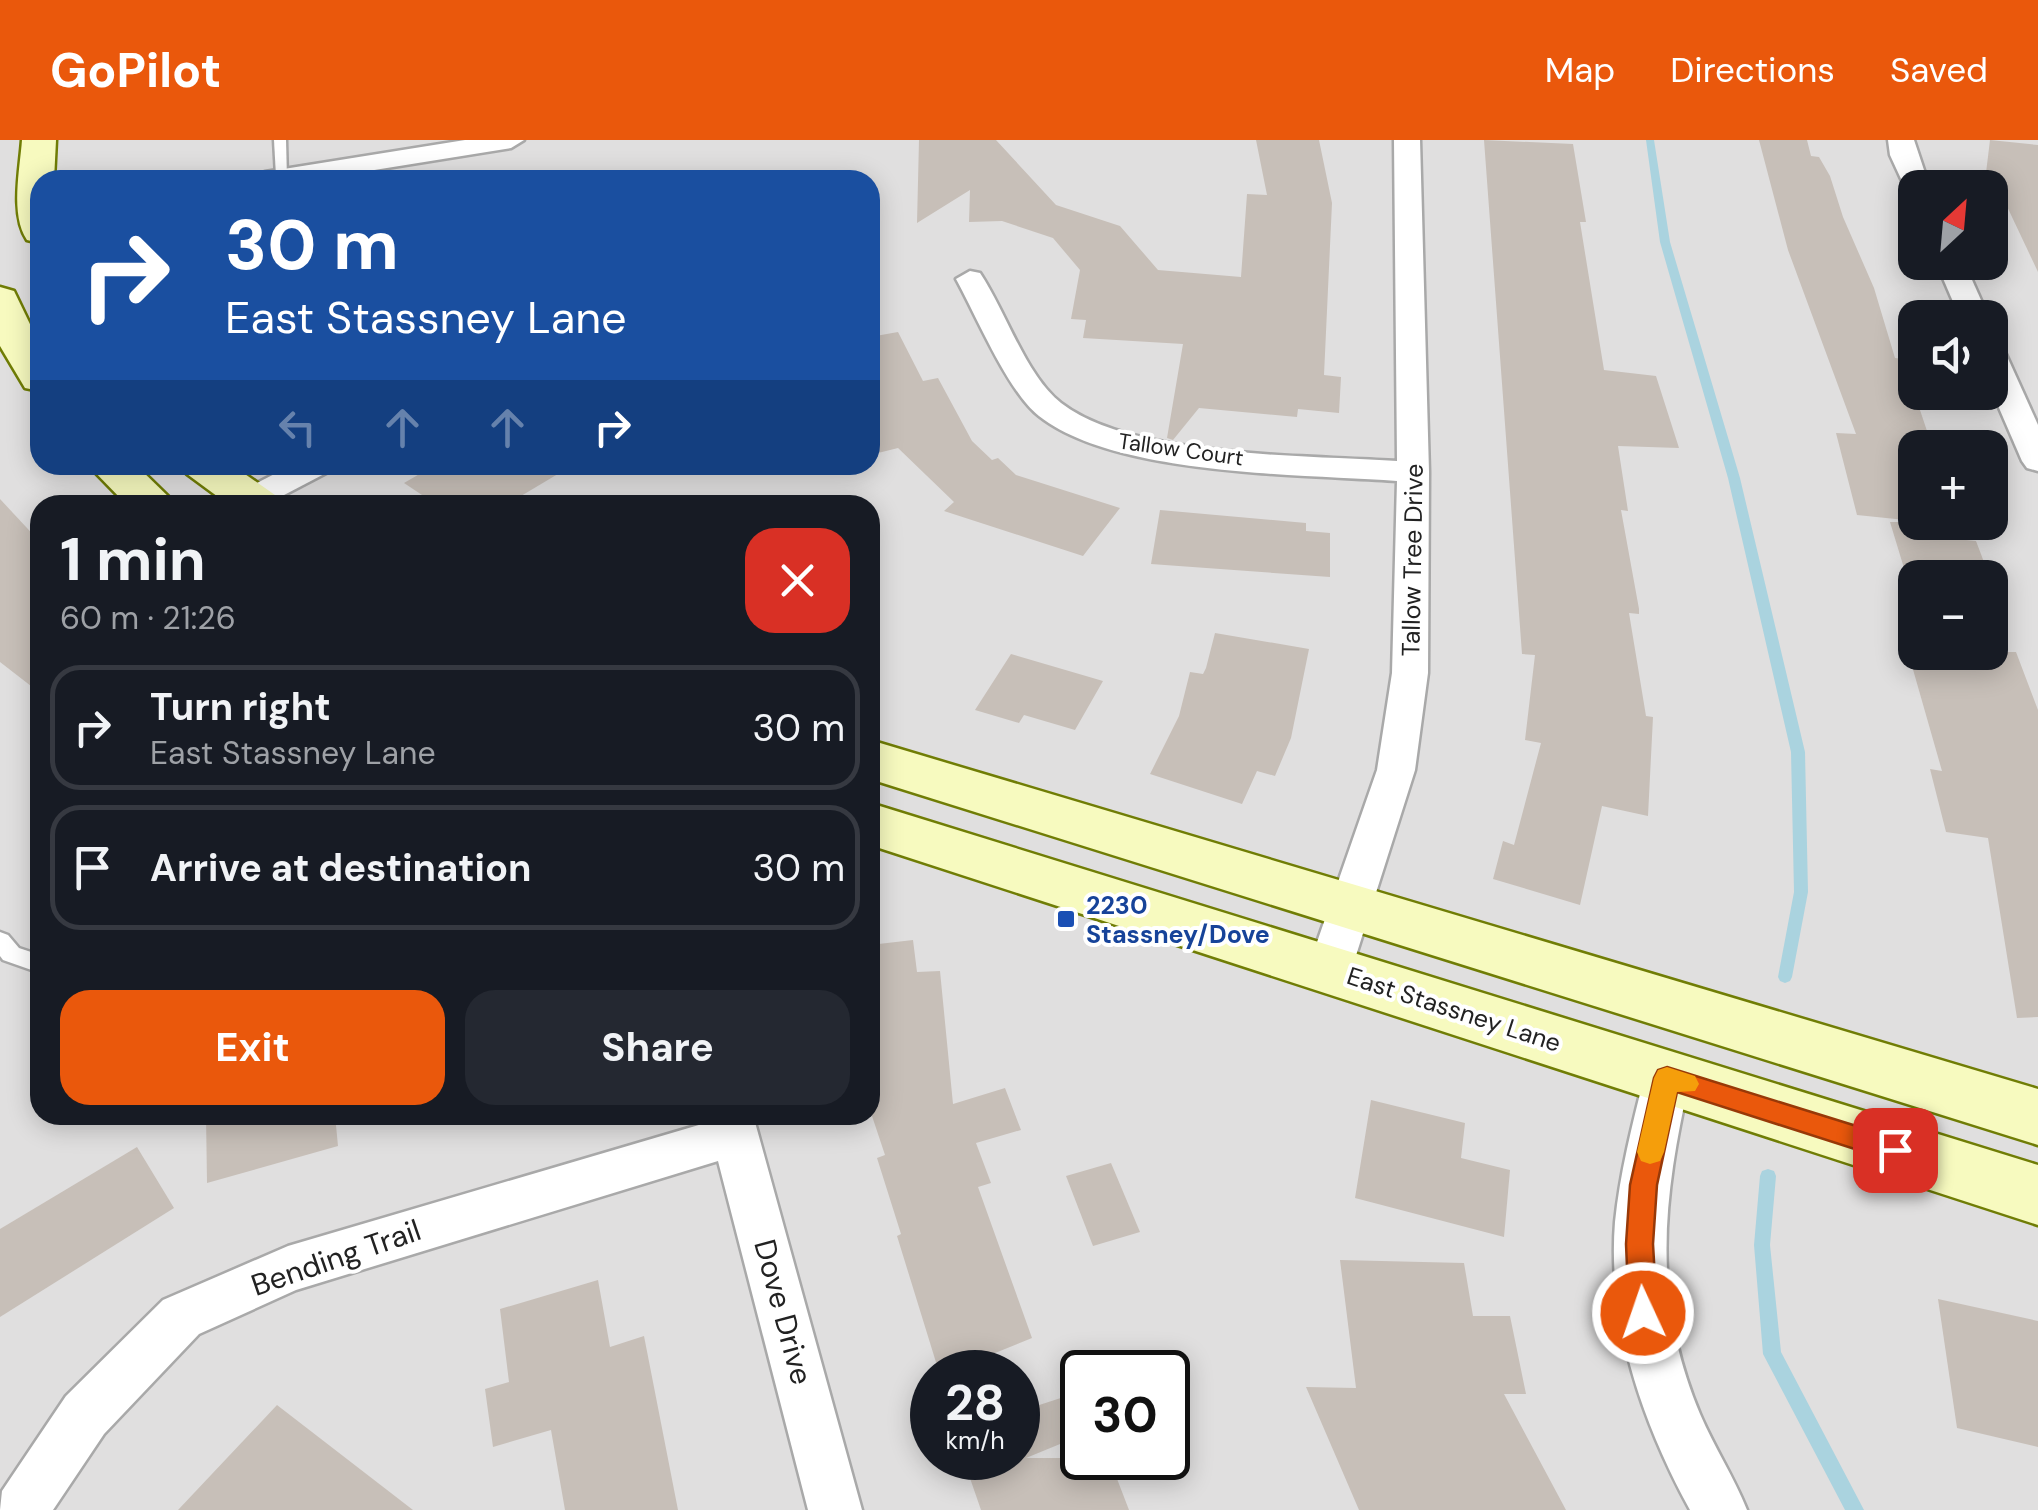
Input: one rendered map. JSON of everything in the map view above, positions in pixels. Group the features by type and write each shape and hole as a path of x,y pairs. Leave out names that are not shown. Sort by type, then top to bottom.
{"main road":[{"path":"37,170 39,140"},
{"path":"0,243 30,235"},
{"path":"0,299 30,365"},
{"path":"121,475 143,495"},
{"path":"215,475 240,495"},
{"path":"880,762 2038,1116"},
{"name":"East Stassney Lane","path":"880,827 2038,1196"}],"street":[{"name":"Tallow Tree Drive","path":"1330,968 1396,770 1406,720 1413,472 1407,140"},
{"path":"1901,140 1909,170"},
{"path":"322,170 496,141"},
{"name":"Tallow Court","path":"970,279 1046,408 1074,425 1141,447 1413,472"},
{"path":"2008,371 2038,383"},
{"path":"2008,393 2038,461"},
{"path":"264,495 299,475"},
{"path":"1695,1086 1643,1185 1643,1313 1662,1385 1695,1468 1720,1510"},
{"name":"Bending Trail","path":"21,1510 85,1415 181,1318 288,1269 733,1125"},
{"name":"Dove Drive","path":"733,1125 835,1510"}],"lane":[{"path":"275,170 280,140"},
{"path":"0,940 11,954 30,961"}],"shaded area":[{"path":"0,140 2038,140 2038,1510 0,1510"}],"building":[{"path":"919,140 996,140 1056,205 1120,226 1158,270 1241,277 1247,194 1267,195 1256,140 1319,140 1332,203 1324,375 1341,377 1339,413 1298,409 1297,417 1199,408 1173,440 1167,438 1183,344 1083,338 1086,320 1071,319 1080,270 1053,238 1002,221 969,222 970,190 917,223"},
{"path":"1484,140 1573,144 1586,222 1580,222 1604,370 1656,376 1679,448 1618,446 1628,511 1621,510 1639,609 1639,614 1629,613 1646,716 1653,717 1648,816 1602,806 1580,905 1493,879 1503,841 1514,845 1541,743 1525,740 1535,655 1522,654"},
{"path":"1759,140 1807,140 1811,156 1819,157 1874,288 1898,358 1898,410 1920,410 1927,430 1898,430 1898,519 1857,515 1836,433 1856,434 1788,250"},
{"path":"1990,140 2038,145 2038,272 2008,209 2008,170 1986,170"},
{"path":"898,332 923,381 938,378 972,441 992,460 998,458 1016,475 1120,508 1083,556 944,511 954,502 898,448 880,452 880,335"},
{"path":"418,475 556,475 523,495 422,495 404,483"},
{"path":"0,499 30,531 30,685 0,662"},
{"path":"1160,510 1306,523 1306,531 1330,533 1330,577 1151,564"},
{"path":"1890,522 1898,522 1898,540 1976,541 1983,560 1902,560"},
{"path":"1215,633 1309,649 1291,738 1275,776 1257,771 1242,804 1150,774 1179,716 1190,672 1203,674 1206,668"},
{"path":"2008,652 2016,652 2038,710 2038,1017 2017,1018 1988,838 1946,832 1930,769 1942,771 1913,670 2008,670"},
{"path":"1011,654 1103,681 1075,730 1024,715 1019,723 975,710"},
{"path":"913,940 917,972 940,971 953,1104 1005,1088 1021,1130 976,1143 991,1183 978,1187 1032,1338 1002,1350 932,1350 877,1158 885,1155 875,1125 880,1125 880,944"},
{"path":"1371,1100 1465,1123 1461,1158 1510,1170 1504,1237 1355,1198"},
{"path":"206,1125 336,1125 338,1146 207,1183"},
{"path":"137,1147 174,1208 0,1317 0,1229"},
{"path":"1111,1163 1140,1232 1093,1246 1066,1176"},
{"path":"1340,1260 1464,1263 1473,1316 1510,1316 1526,1394 1504,1394 1566,1510 1359,1510 1306,1387 1356,1388"},
{"path":"598,1280 610,1347 644,1336 678,1510 565,1510 551,1430 493,1447 485,1389 509,1382 500,1309"},
{"path":"1938,1299 2038,1321 2038,1447 1957,1428"},
{"path":"1060,1398 1060,1444 1040,1452 1040,1405"},
{"path":"277,1405 413,1510 178,1510"},
{"path":"1040,1458 1060,1458 1060,1480 1117,1480 1129,1510 981,1510 971,1480 1040,1480"}],"waterway":[{"path":"1650,140 1665,242 1734,478 1798,752 1801,892 1785,977"},
{"path":"1768,1176 1762,1245 1772,1354 1855,1510"}],"slow traffic":[{"path":"1650,1152 1667,1078 1686,1084"}],"place":[{"name":"2230 Stassney/Dove","path":"1066,919"}],"route":[{"path":"1643,1313 1643,1185 1667,1078 1895,1150"}]}
